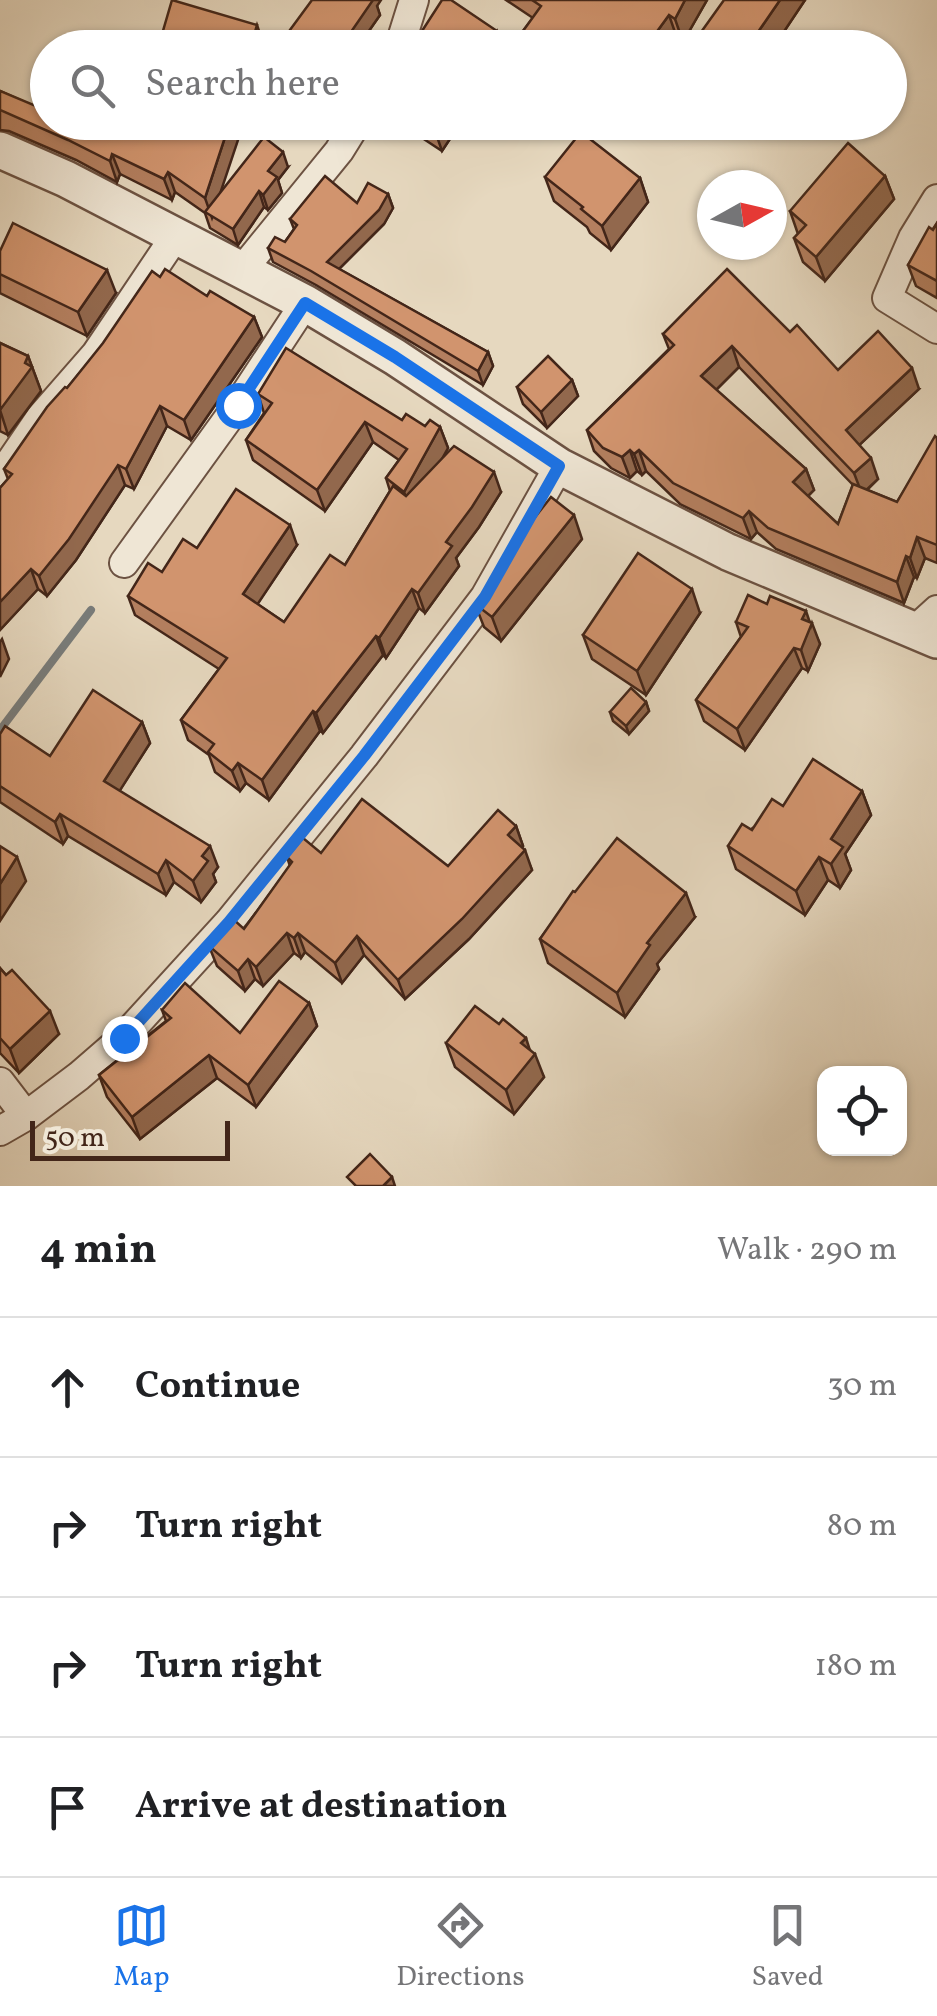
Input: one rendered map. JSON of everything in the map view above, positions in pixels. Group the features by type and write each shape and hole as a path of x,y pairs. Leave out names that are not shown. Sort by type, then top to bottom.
{"street":[{"path":"405,30 414,0"},
{"path":"242,270 346,140"},
{"path":"0,150 66,179 305,303 395,357 559,466 728,552 930,627"},
{"path":"937,200 913,238 887,298 937,329"},
{"path":"0,477 41,417 96,354 176,235"},
{"path":"124,563 238,405 305,303"},
{"path":"0,1131 26,1116 124,1038 254,892 485,597 559,466"},
{"path":"0,1082 26,1116"}],"building":[{"path":"172,0 257,25 255,30 163,30"},
{"path":"312,0 373,0 352,30 290,30"},
{"path":"442,0 451,0 496,30 423,30"},
{"path":"532,0 685,0 675,19 669,15 658,30 524,30 541,6"},
{"path":"724,0 780,0 759,30 703,30"},
{"path":"0,91 30,104 30,123 0,110"},
{"path":"68,140 224,140 205,198 168,172 164,179 112,154 110,161"},
{"path":"262,140 268,140 283,152 268,171 277,177 263,195 259,191 233,229 205,212"},
{"path":"575,140 591,140 640,178 602,226 545,177"},
{"path":"848,143 885,176 816,257 794,238 806,225 790,211"},
{"path":"325,176 357,203 368,183 388,194 379,210 327,262 488,352 478,371 268,248 275,237 285,242 297,225 290,219"},
{"path":"13,223 107,270 78,312 0,274 0,251"},
{"path":"937,223 937,281 908,265 929,227 933,230"},
{"path":"165,269 207,296 210,291 254,317 184,420 160,406 126,469 118,465 39,576 31,569 0,602 0,488 12,474 4,469 47,407 103,343 152,271 160,277"},
{"path":"727,269 790,332 797,325 838,370 878,331 912,368 846,430 871,458 854,473 732,346 701,376 806,469 793,482 838,524 853,484 897,502 937,438 937,545 917,537 897,582 768,528 749,511 743,518 673,483 639,450 634,454 630,450 622,457 603,448 587,430 674,345 663,334"},
{"path":"0,343 28,356 25,363 32,367 0,410"},
{"path":"286,348 402,420 406,414 425,426 430,420 440,427 404,492 386,478 407,449 365,422 317,490 246,440 272,403 258,394"},
{"path":"548,356 572,380 541,412 517,387"},
{"path":"454,446 494,472 446,542 452,546 418,593 412,589 379,638 376,636 316,713 313,711 262,780 238,763 232,771 208,752 214,744 181,720 227,658 128,596 148,563 162,572 183,539 197,548 236,489 290,525 243,594 284,622 330,555 345,565 393,486 406,496"},
{"path":"551,497 574,515 492,617 475,604 513,545"},
{"path":"638,553 692,589 637,671 583,635"},
{"path":"748,595 767,604 770,596 806,611 802,619 812,623 801,650 794,648 737,729 696,700 748,627 736,622"},
{"path":"631,688 646,702 626,726 610,712"},
{"path":"93,690 142,722 104,781 210,846 202,856 208,861 193,881 166,860 158,874 60,814 55,822 0,786 0,734 5,726 50,756"},
{"path":"813,759 862,791 831,839 843,847 831,864 819,857 796,891 728,846 742,824 752,830 772,799 783,806"},
{"path":"362,799 448,866 498,810 516,826 508,835 525,850 462,919 398,980 357,936 335,963 298,933 294,938 287,933 256,967 248,959 238,971 209,946 233,919 244,929 292,862 287,857 303,838 321,853"},
{"path":"617,838 686,893 647,943 650,945 617,993 540,939"},
{"path":"0,846 17,857 0,884"},
{"path":"0,968 6,975 12,970 50,1011 10,1049 0,1038"},
{"path":"279,981 309,1003 248,1085 209,1055 132,1117 99,1075 171,1018 162,1010 185,983 240,1033"},
{"path":"475,1006 499,1024 503,1019 526,1038 521,1043 535,1054 506,1090 446,1043"},
{"path":"370,1154 392,1177 383,1186 356,1186 347,1177"}],"waterway":[{"path":"0,730 91,610"}],"route":[{"path":"124,1038 229,922 364,756 485,597 559,466 395,357 305,303 238,405"}]}
